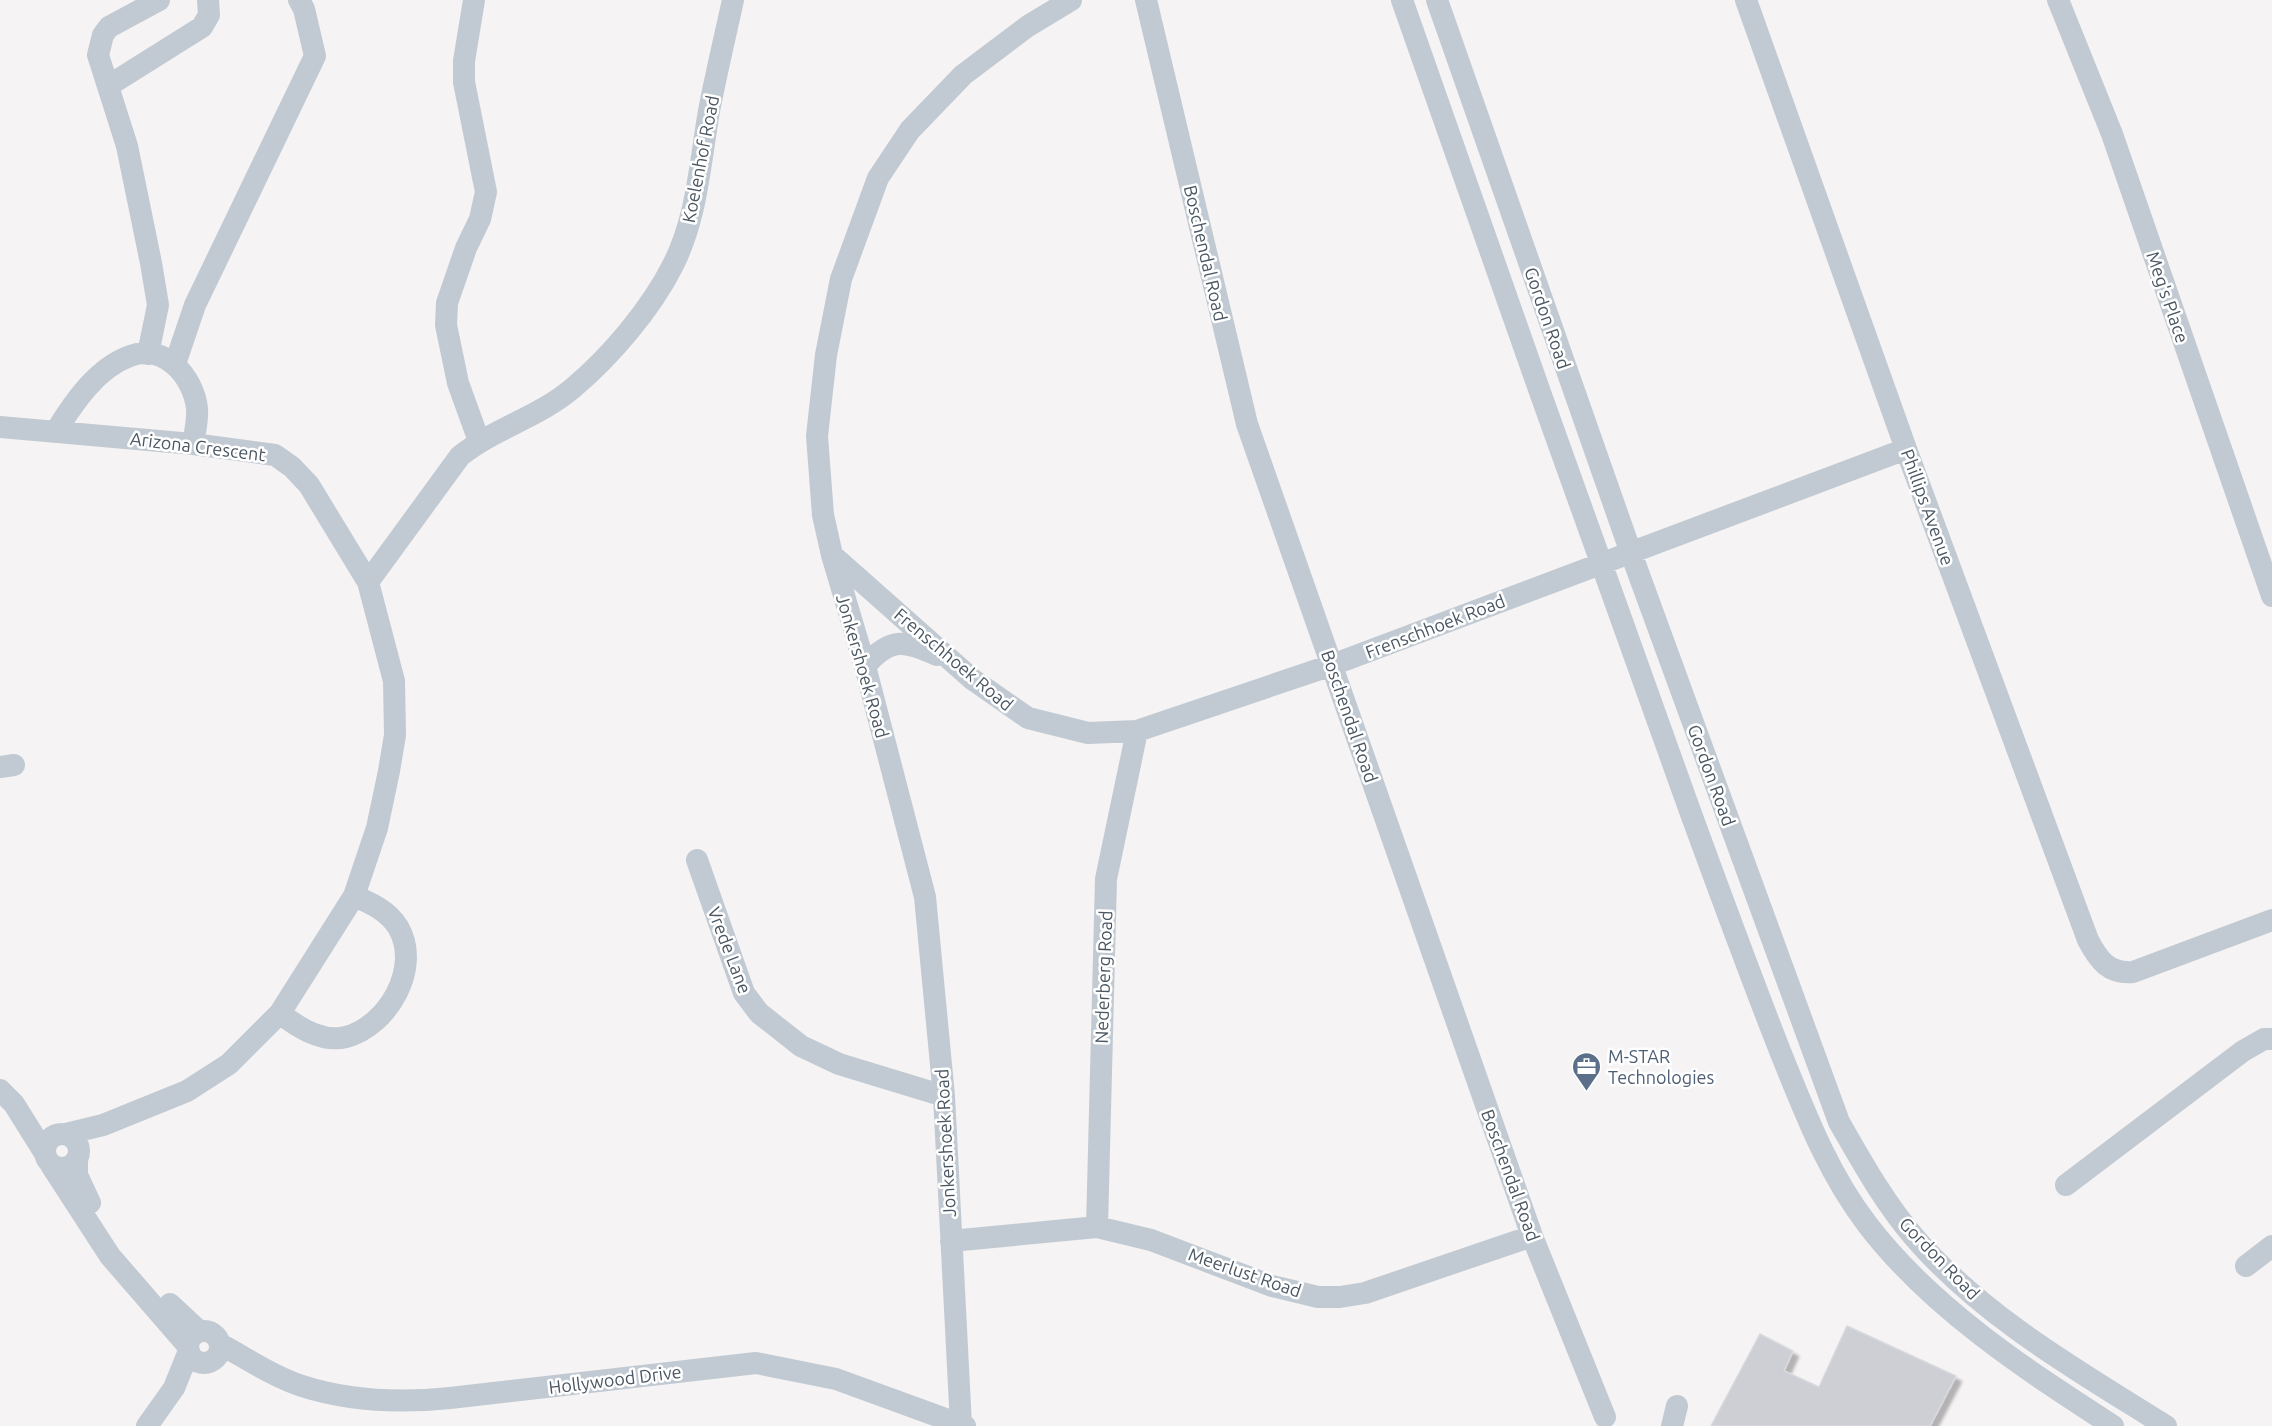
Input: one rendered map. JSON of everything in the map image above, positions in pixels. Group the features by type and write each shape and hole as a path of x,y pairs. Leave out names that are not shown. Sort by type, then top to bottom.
{"street":[{"path":"148,354 158,305 127,146 98,56 103,35 109,27 159,0"},
{"path":"108,86 202,27 209,15 208,0"},
{"path":"175,364 195,305 315,56 304,9 299,0"},
{"path":"474,0 465,53 464,81 486,192 480,219 466,248 447,303 446,325 458,383 479,441"},
{"name":"Koelenhof Road","path":"368,582 460,456 479,441 530,416 572,389 607,356 640,315 673,266 690,221 733,0"},
{"name":"Jonkershoek Road","path":"963,1425 944,1096 924,897 865,666 832,555 818,469 817,436 820,395 841,279 878,178 910,130 963,75 1028,26 1071,0"},
{"name":"Boschendal Road","path":"1146,0 1247,423 1532,1236 1605,1417"},
{"name":"Gordon Road","path":"1402,0 1600,563 1757,993 1821,1153 1868,1226 1909,1272 1940,1301 2061,1392 2113,1426"},
{"name":"Gordon Road","path":"1437,0 1631,553 1839,1122 1872,1182 1914,1236 1959,1282 2053,1354 2166,1426"},
{"name":"Phillips Avenue","path":"1746,0 1906,449 2088,940 2106,967 2119,973 2148,968 2272,920"},
{"name":"Meg's Place","path":"2058,0 2112,134 2272,596"},
{"path":"56,431 71,408 97,378 114,363 132,355 148,354 161,356 175,364 184,375 197,407 193,444"},
{"name":"Arizona Crescent","path":"0,427 193,444 275,455 292,467 309,484 368,582 394,681 395,735 377,828 354,896 280,1013 221,1070 187,1091 55,1146"},
{"name":"Frenschhoek Road","path":"832,555 972,679 1028,718 1088,733 1137,731 1332,664 1906,449"},
{"path":"865,666 882,650 907,643 954,662"},
{"name":"Nederberg Road","path":"1097,1227 1106,879 1137,731"},
{"name":"Vrede Lane","path":"697,860 744,993 759,1013 801,1046 839,1064 944,1096"},
{"path":"280,1013 306,1032 345,1038 368,1028 392,1002 400,988 405,946 398,927 385,912 354,896"},
{"path":"2066,1185 2243,1051 2264,1039 2272,1039"},
{"name":"Hollywood Drive","path":"7,1097 55,1146 110,1256 202,1349 264,1369 301,1386 346,1397 400,1400 440,1399 756,1363 836,1379 963,1425"},
{"name":"Arizona Crescent","path":"78,1156 103,1125"},
{"path":"74,1138 78,1156 66,1168 55,1146 74,1138"},
{"name":"Hollywood Drive","path":"78,1156 79,1181 117,1247 153,1287 202,1349"},
{"path":"1847,1195 1872,1182"},
{"name":"Meerlust Road","path":"951,1241 1097,1227 1152,1240 1272,1286 1318,1297 1340,1297 1365,1293 1532,1236"},
{"path":"2246,1266 2272,1246"},
{"path":"147,1426 202,1349"}],"building":[{"path":"1847,1326 1956,1376 1930,1426 1711,1426 1760,1334 1793,1351 1784,1371 1819,1387"}],"place":[{"name":"M-STAR Technologies","path":"1587,1092"}]}
